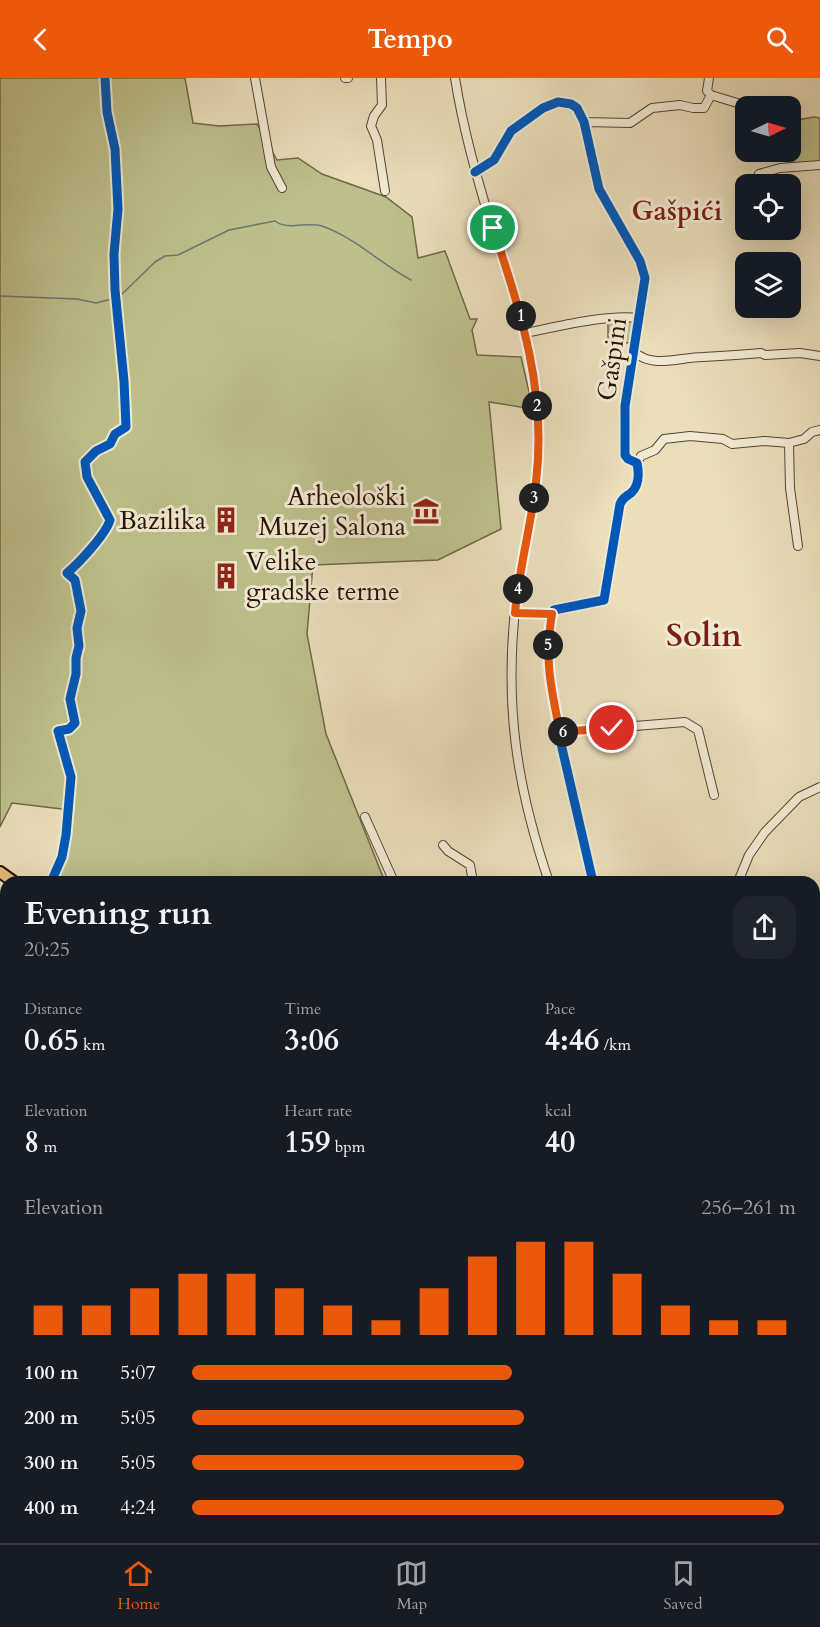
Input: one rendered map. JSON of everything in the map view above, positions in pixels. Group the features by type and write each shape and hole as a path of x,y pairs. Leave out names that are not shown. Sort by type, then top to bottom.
{"street":[{"path":"255,78 271,167 282,188"},
{"path":"381,78 382,105 374,116 371,126 377,140 385,192"},
{"path":"455,78 475,172 532,360 537,401 536,482 515,613 510,672 513,729 523,791 534,839 547,876"},
{"path":"708,78 707,91 711,95 735,102"},
{"path":"475,172 494,160 508,134 543,108 558,102 571,104 577,108 584,122 630,123 652,108 680,105 704,108 711,95"},
{"name":"Gašpini","path":"584,122 599,189 640,261 645,278 625,406 626,455 628,459 637,463"},
{"path":"759,174 780,168 820,165"},
{"path":"525,333 606,319 638,318"},
{"path":"634,352 640,358 664,362 760,353 765,355 800,353 820,356"},
{"path":"592,876 562,748 547,662 552,614 558,608 604,600 620,504 623,498 634,489 639,473 637,463 641,456 655,450 664,439 690,436 723,439 732,444 765,441 789,443 804,439 812,432 820,430"},
{"path":"789,443 790,488 796,516 798,546"},
{"path":"515,613 552,614"},
{"path":"560,732 685,722 698,729 714,795"},
{"path":"740,876 749,855 765,832 799,797 820,787"},
{"path":"365,817 391,876"},
{"path":"444,845 448,851 470,865 472,876"}],"green space":[{"path":"0,78 185,78 193,123 219,126 257,124 277,160 298,158 322,174 386,197 412,217 418,258 445,251 470,319 477,319 472,330 477,355 521,357 533,409 489,402 501,529 438,560 313,565 307,634 326,734 383,876 56,876 64,858 70,810 12,803 0,827"},
{"path":"820,118 820,162 809,164 790,162 801,162 801,119"},
{"path":"633,321 632,343 608,342 608,324"}],"waterway":[{"path":"0,296 77,299 96,303 119,297 155,262 165,256 178,255 229,230 275,221 292,226 322,226 334,231 411,280"}],"cycle path":[{"path":"54,876 62,857 66,835 71,777 58,731 69,729 75,723 70,699 76,674 79,646 77,628 81,611 75,580 67,573 98,540 110,520 87,477 85,462 96,451 110,444 115,434 126,427 115,290 114,254 118,209 115,149 107,112 105,78"},
{"path":"475,172 494,160 511,131 543,108 558,102 571,104 577,108 584,122 599,189 640,261 645,278 625,406 625,455 637,463 637,483 634,490 623,498 620,504 604,600 554,610 550,624 547,655 562,748 592,876"}],"place":[{"name":"Arheološki Muzej Salona","path":"426,511"},
{"name":"Bazilika","path":"226,520"},
{"name":"Velike gradske terme","path":"226,576"}],"district":[{"name":"Gašpići","path":"677,211"},
{"name":"Solin","path":"704,636"}],"route":[{"path":"493,228 530,351 537,401 536,482 515,613 552,614 547,655 550,685 560,732 612,728"}]}
